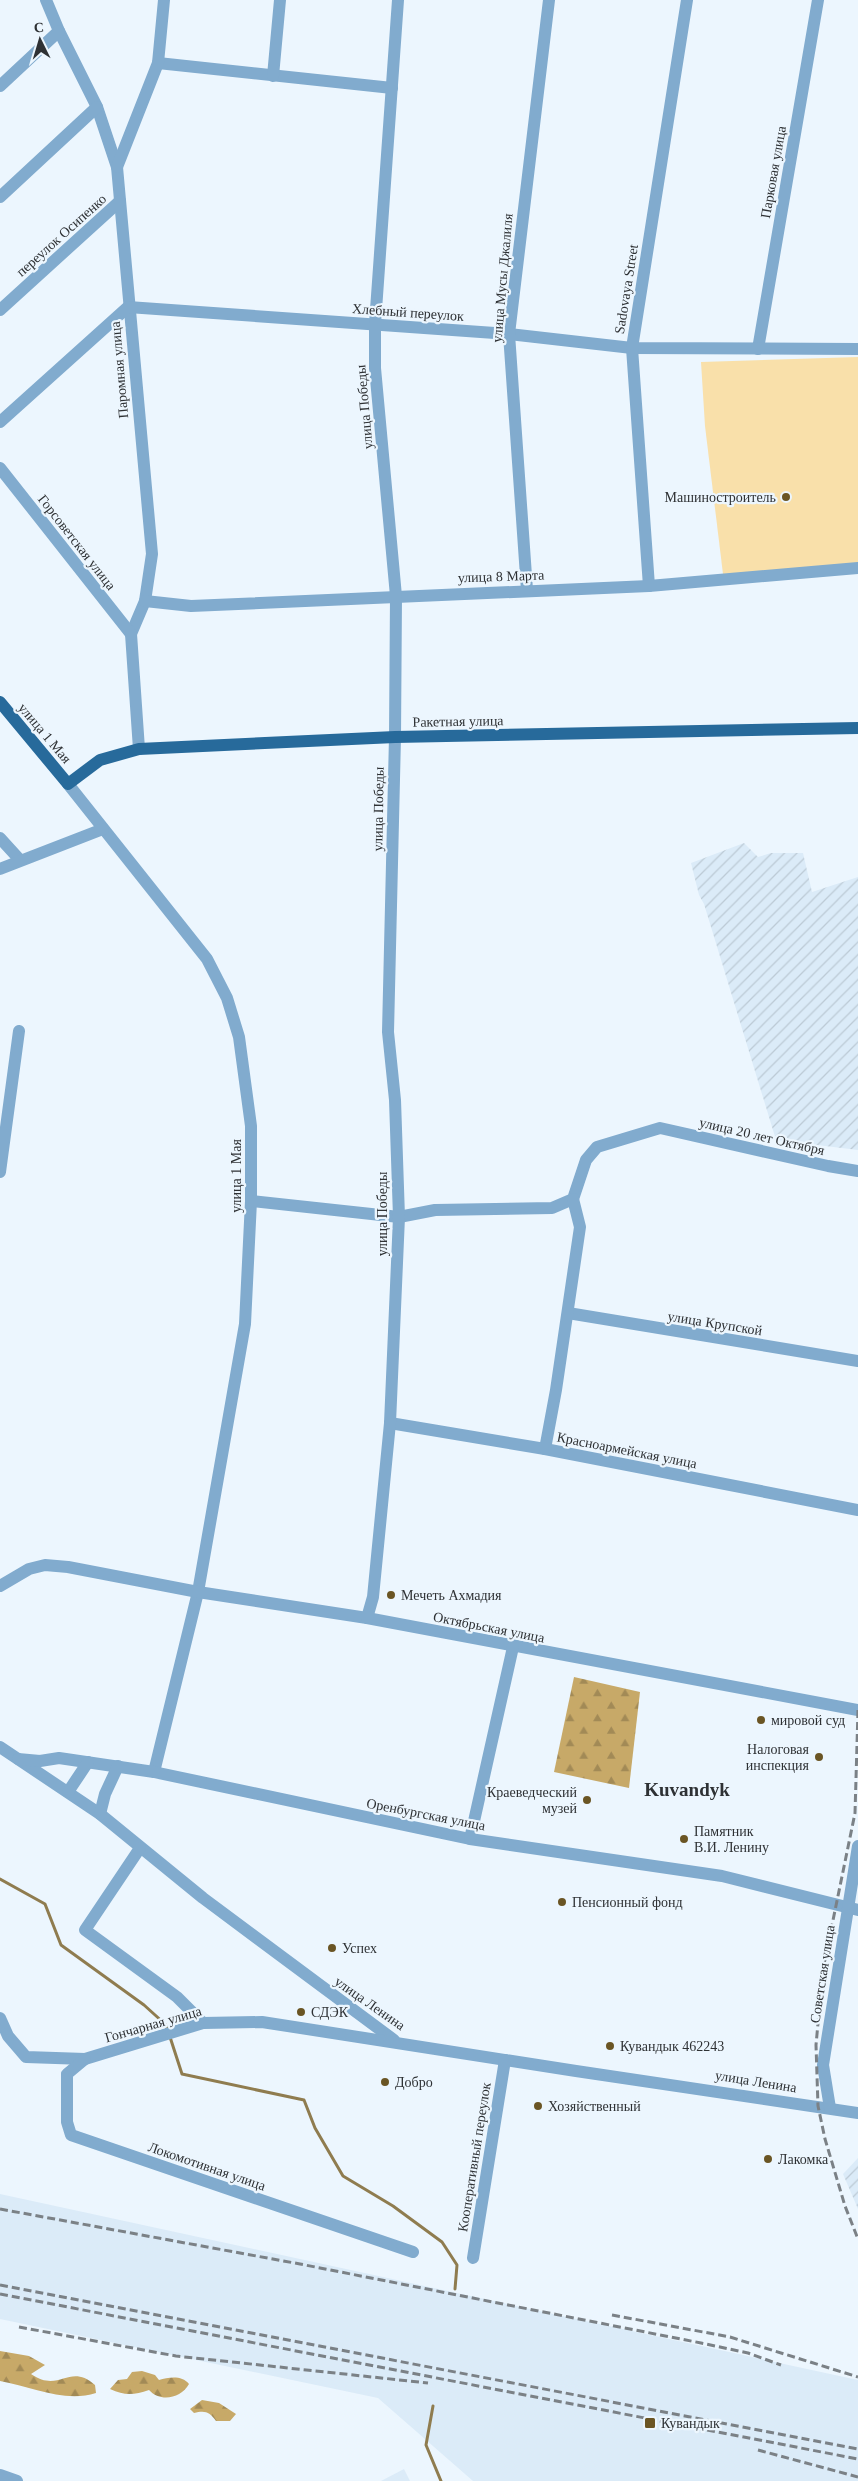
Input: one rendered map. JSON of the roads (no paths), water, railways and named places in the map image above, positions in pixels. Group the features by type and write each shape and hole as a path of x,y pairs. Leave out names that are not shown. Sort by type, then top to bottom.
{"main road":[{"name":"улица 1 Мая","path":"0,702 68,784"},
{"name":"Ракетная улица","path":"68,784 100,760 139,749 395,737 858,728"}],"street":[{"name":"Паромная улица","path":"46,0 59,31 97,107 117,168 128,307 152,554 145,601 131,634 139,749"},
{"path":"117,168 158,62 164,0"},
{"path":"273,76 280,0"},
{"name":"улица Победы","path":"367,1618 373,1597 390,1423 399,1216 395,1100 388,1032 395,737 396,596 375,368 375,324 398,0"},
{"name":"улица Мусы Джалиля","path":"527,590 509,334 549,0"},
{"name":"Sadovaya Street","path":"649,586 632,348 687,0"},
{"name":"Парковая улица","path":"758,349 818,0"},
{"path":"0,86 59,31"},
{"path":"158,62 392,88"},
{"path":"0,197 97,107"},
{"name":"переулок Осипенко","path":"0,310 120,202"},
{"path":"0,422 128,307"},
{"name":"Хлебный переулок","path":"128,307 509,334 632,348 858,349"},
{"name":"Горсоветская улица","path":"0,468 131,634"},
{"name":"улица 8 Марта","path":"145,601 191,606 649,586 858,568"},
{"name":"улица 1 Мая","path":"68,784 207,959 227,998 239,1037 246,1082 252,1153 245,1324 198,1592 154,1772"},
{"path":"0,869 103,829"},
{"path":"0,838 20,860"},
{"path":"0,1172 19,1031"},
{"name":"улица 20 лет Октября","path":"573,1199 586,1160 597,1147 660,1128 828,1166 858,1170"},
{"path":"251,1202 399,1216 435,1210 552,1208 573,1199 580,1227 568,1313 545,1448"},
{"name":"улица Крупской","path":"568,1313 858,1362"},
{"name":"Красноармейская улица","path":"390,1423 545,1448 858,1510"},
{"name":"Октябрьская улица","path":"0,1586 29,1569 45,1565 68,1567 198,1592 367,1618 512,1647 858,1709"},
{"path":"470,1839 512,1647"},
{"name":"улица Ленина","path":"0,1747 100,1814 203,1898 396,2041 505,2060 858,2113"},
{"name":"Оренбургская улица","path":"18,1759 40,1761 59,1758 154,1772 470,1839 722,1876 853,1909"},
{"path":"68,1792 88,1762"},
{"path":"100,1814 105,1794 118,1766"},
{"name":"Советская улица","path":"830,2108 823,2065 853,1909 858,1846"},
{"path":"140,1848 85,1930 177,1998 203,2023"},
{"name":"Гончарная улица","path":"0,2018 8,2036 26,2057 85,2059 203,2023 262,2022 396,2041"},
{"name":"Локомотивная улица","path":"85,2059 67,2074 67,2122 71,2135 413,2252"},
{"name":"Кооперативный переулок","path":"473,2258 505,2060"},
{"path":"0,2475 17,2481"}],"waterway":[{"path":"0,1879 45,1904 61,1945 144,2005 165,2024 168,2031"},
{"path":"170,2037 182,2074 304,2100 315,2128 343,2176 393,2206 442,2242 457,2265 455,2289"},
{"path":"433,2406 426,2445 441,2481"}],"railway":[{"path":"858,1710 855,1813 823,1969 816,2045 818,2106 825,2139 845,2206 858,2239"},
{"path":"0,2209 300,2264 701,2343 748,2353 781,2365"},
{"path":"0,2285 858,2449"},
{"path":"0,2294 858,2459"},
{"path":"612,2315 730,2337 858,2377"},
{"path":"19,2327 176,2356 428,2383"},
{"path":"758,2450 858,2477"}],"place":[{"name":"Машиностроитель","path":"786,497"},
{"name":"Мечеть Ахмадия","path":"391,1595"},
{"name":"мировой суд","path":"761,1720"},
{"name":"Налоговая инспекция","path":"819,1757"},
{"name":"Краеведческий музей","path":"587,1800"},
{"name":"Памятник В.И. Ленину","path":"684,1839"},
{"name":"Пенсионный фонд","path":"562,1902"},
{"name":"Успех","path":"332,1948"},
{"name":"СДЭК","path":"301,2012"},
{"name":"Кувандык 462243","path":"610,2046"},
{"name":"Добро","path":"385,2082"},
{"name":"Хозяйственный","path":"538,2106"},
{"name":"Лакомка","path":"768,2159"},
{"name":"Кувандык","path":"650,2423"}],"district":[{"name":"Kuvandyk","path":"687,1789"}]}
